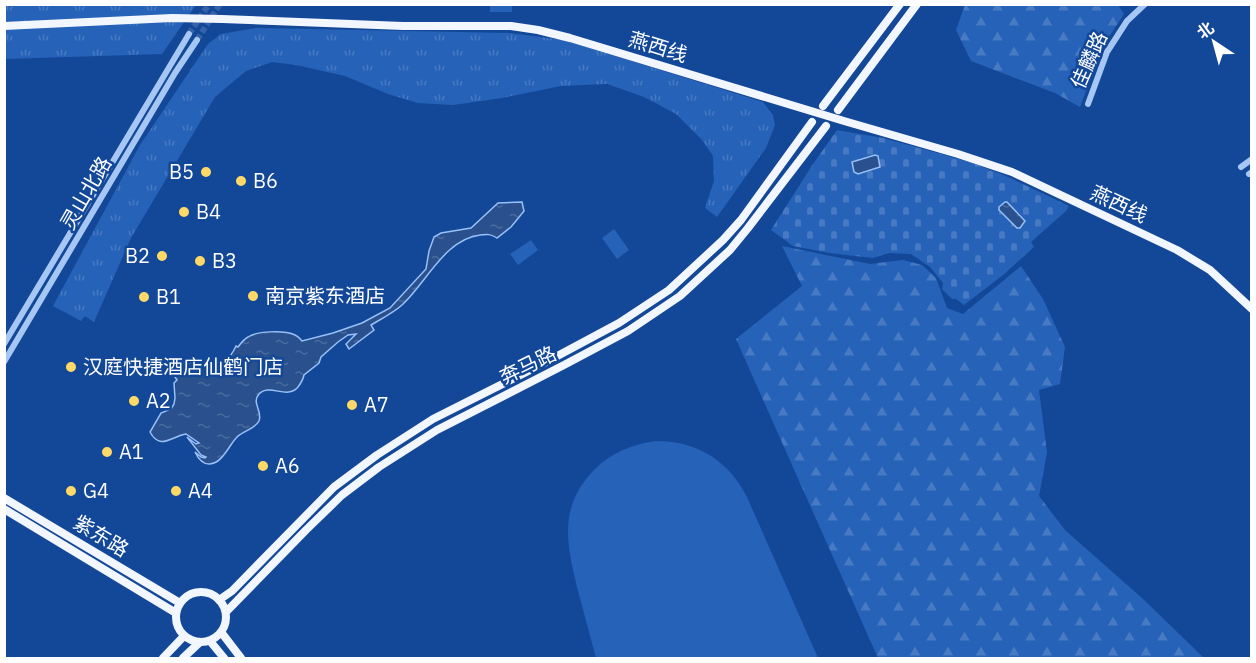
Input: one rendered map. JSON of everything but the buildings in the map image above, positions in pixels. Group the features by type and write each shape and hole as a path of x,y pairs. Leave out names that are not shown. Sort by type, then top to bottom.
{"main road":[{"path":"823,106 900,4"},
{"path":"838,110 917,4"},
{"name":"燕西线","path":"4,26 202,18 403,26 511,26 538,30 996,166 1177,250 1210,270 1251,309"},
{"name":"奔马路","path":"219,600 232,591 334,487 377,455 433,419 619,323 669,290 741,220 812,122"},
{"name":"奔马路","path":"226,612 342,495 379,466 437,430 628,331 680,296 730,250 826,126"},
{"name":"紫东路","path":"4,498 180,603"},
{"name":"紫东路","path":"4,509 176,613"},
{"path":"202,592 211,594 219,600 226,612 225,626 210,641 190,640 178,629 176,613 180,603 186,597 202,592"},
{"path":"221,632 241,658"},
{"path":"163,658 184,636"},
{"path":"210,641 224,658"},
{"path":"183,658 200,642"}],"street":[{"name":"佳麟路","path":"1088,104 1107,52 1127,21 1145,4"},
{"name":"灵山北路","path":"4,344 189,34"},
{"name":"灵山北路","path":"4,362 175,73 197,40"},
{"path":"1241,167 1251,159"}],"green space":[{"path":"4,5 196,5 162,54 5,59"},
{"path":"490,5 512,5 512,12 490,12"},
{"path":"965,5 1118,5 1124,14 1103,46 1080,107 1055,93 971,61 956,30"},
{"path":"256,28 509,33 564,40 763,102 773,115 775,125 766,148 717,217 705,208 714,181 713,156 702,140 676,114 644,97 607,84 561,86 453,105 418,103 388,94 345,76 272,62 246,71 215,97 131,238 94,322 85,316 81,321 53,306 140,145 208,44 221,34"},
{"path":"837,130 883,138 970,162 1004,175 1069,206 1031,242 1034,247 964,305 952,299 942,289 943,283 930,267 911,254 889,253 873,258 829,253 793,246 771,230"},
{"path":"614,229 629,250 617,259 602,238"},
{"path":"531,240 538,250 518,265 510,254"},
{"path":"782,246 870,264 903,260 922,265 936,278 947,308 963,314 1021,266 1043,299 1065,347 1060,384 1039,390 1047,453 1039,496 1065,530 1143,599 1204,658 878,658 736,339 802,286"},
{"path":"657,441 672,442 698,449 721,463 740,484 818,658 596,658 571,558 568,527 570,512 583,483 608,458 640,444"}],"water":[{"path":"878,156 880,167 858,174 854,172 852,162"},
{"path":"522,202 524,211 511,227 497,238 480,235 468,238 456,245 437,263 402,305 371,325 374,330 349,349 346,344 356,334 348,335 338,342 321,357 319,363 304,375 294,391 268,390 259,394 256,401 260,414 259,421 237,437 218,461 210,464 202,461 195,452 201,457 206,457 201,455 187,437 196,444 199,443 186,434 162,442 154,438 150,432 161,413 171,409 174,404 174,383 177,380 175,377 182,365 192,363 210,367 220,365 228,359 236,346 238,347 247,338 258,333 284,332 295,335 302,341 362,323 390,308 426,269 434,237 441,233 471,228 498,203"},
{"path":"1005,202 1025,221 1020,228 1017,228 999,210"}],"tunnel":[{"path":"189,34 209,4"},
{"path":"197,40 220,4"}],"place":[{"name":"B5","path":"206,172"},
{"name":"B6","path":"241,181"},
{"name":"B4","path":"184,212"},
{"name":"B2","path":"162,256"},
{"name":"B3","path":"200,261"},
{"name":"南京紫东酒店","path":"253,296"},
{"name":"B1","path":"144,297"},
{"name":"汉庭快捷酒店仙鹤门店","path":"71,367"},
{"name":"A2","path":"134,401"},
{"name":"A7","path":"352,405"},
{"name":"A1","path":"107,452"},
{"name":"A6","path":"263,466"},
{"name":"G4","path":"71,491"},
{"name":"A4","path":"176,491"}]}
